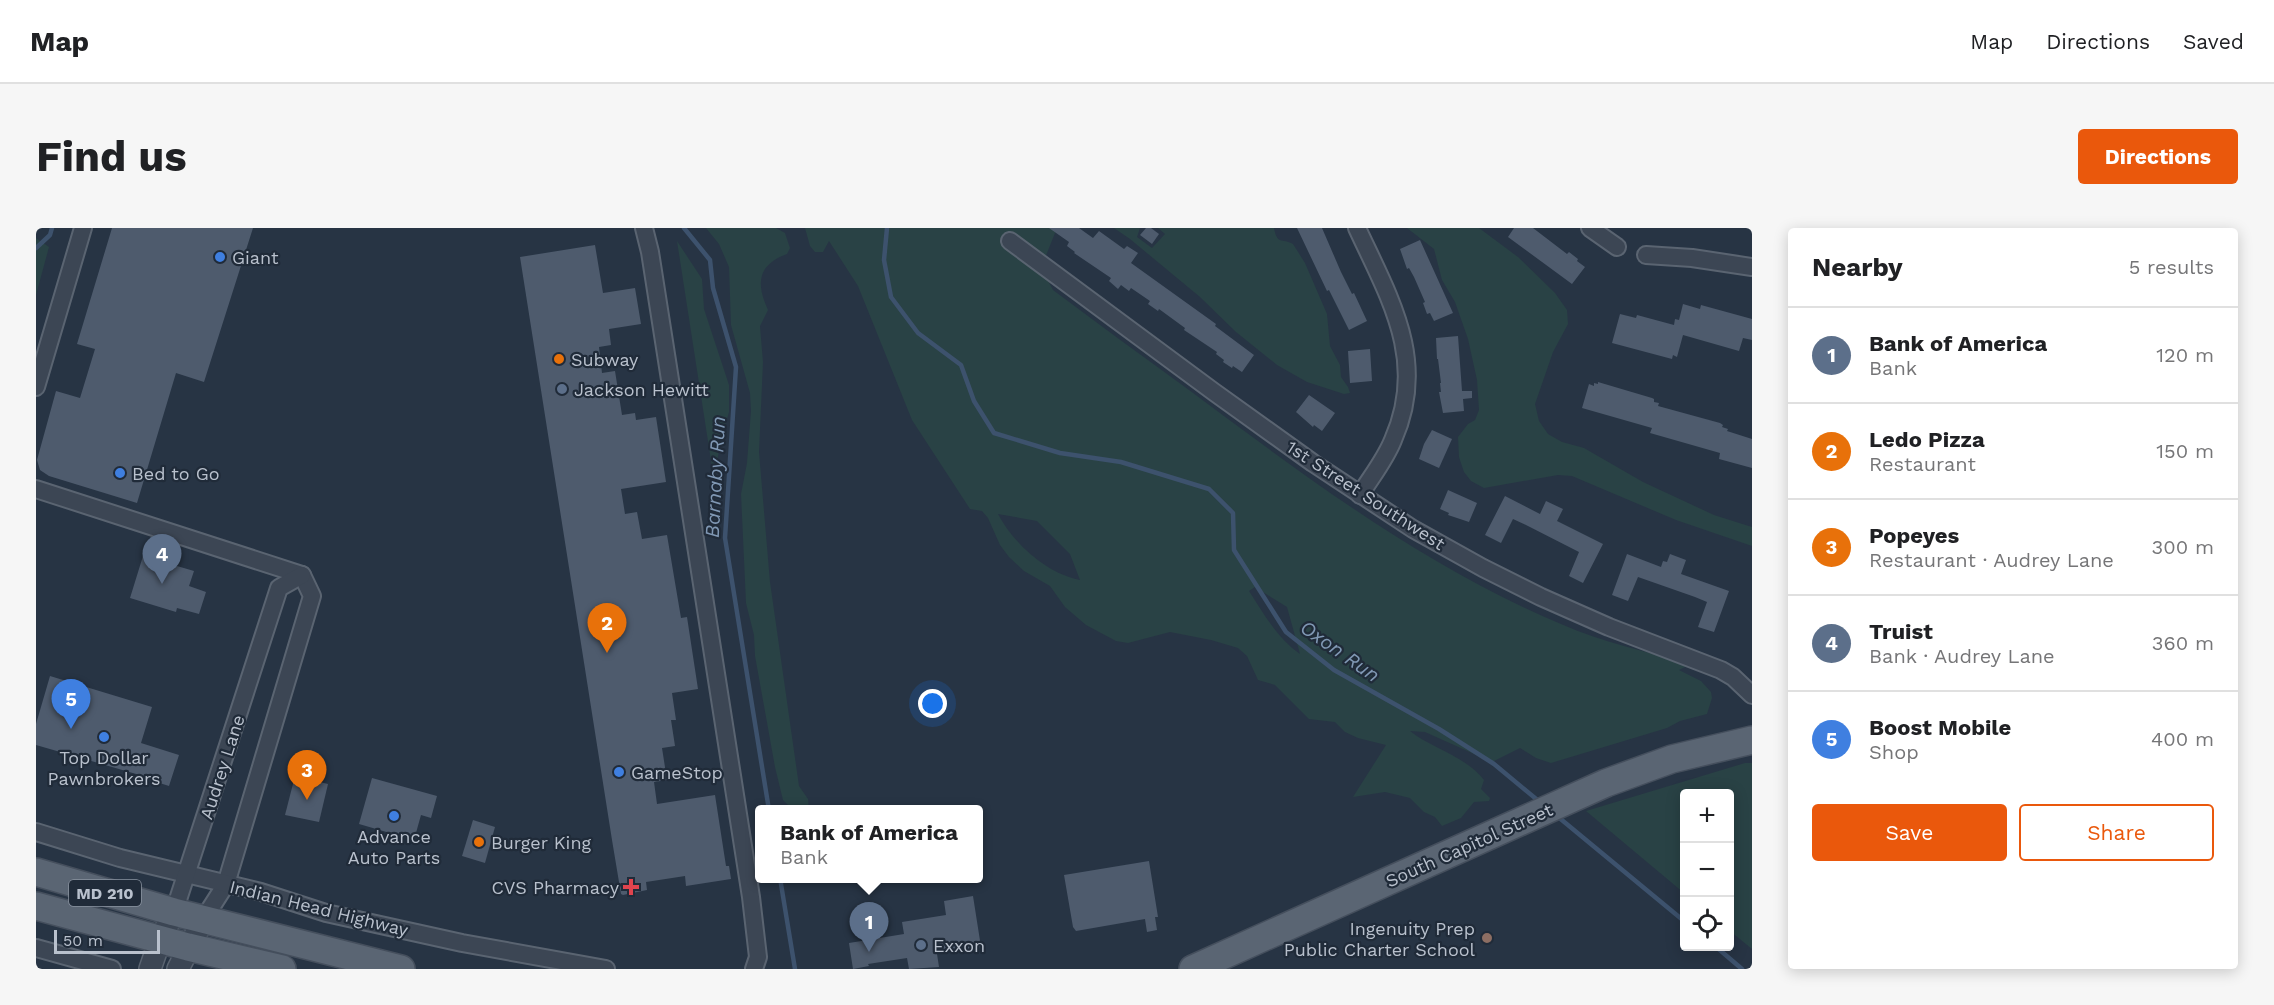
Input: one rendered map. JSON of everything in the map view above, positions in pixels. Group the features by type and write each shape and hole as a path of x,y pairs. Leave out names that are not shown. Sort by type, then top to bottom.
{"main road":[{"name":"South Capitol Street","path":"1193,969 1582,793 1672,759 1752,740"},
{"name":"MD 210","path":"36,872 203,920 401,969"},
{"name":"MD 210","path":"36,906 160,940 183,958 282,969"}],"street":[{"path":"36,387 83,228"},
{"path":"644,228 650,252 751,897 758,957 754,969"},
{"path":"1357,228 1400,323 1405,343 1408,374 1405,404 1393,441 1360,495"},
{"path":"1590,228 1617,247"},
{"name":"1st Street Southwest","path":"1010,241 1214,392 1360,495 1432,540 1503,578 1609,627 1702,661 1732,677 1752,695"},
{"path":"1646,255 1692,258 1752,267"},
{"path":"36,489 302,574"},
{"name":"Audrey Lane","path":"150,969 187,876 279,588 302,574 312,596 226,884 183,958"},
{"name":"Indian Head Highway","path":"36,832 187,876 261,892 326,913 462,943 606,969"},
{"path":"36,948 112,969"}],"green space":[{"path":"706,228 776,228 785,233 790,248 787,254 770,264 762,276 762,292 768,310 760,326 763,362 759,452 770,582 799,786 808,799 809,805 788,805 783,800 755,656 754,635 746,603 741,494 747,463 750,393 731,325 729,267 719,244"},
{"path":"805,228 1057,228 1041,268 1053,290 1070,303 1322,487 1414,548 1462,576 1511,601 1592,636 1691,664 1679,670 1701,681 1711,692 1712,698 1707,714 1551,763 1536,758 1520,748 1492,762 1425,732 1410,731 1477,772 1484,780 1481,789 1490,798 1489,801 1474,802 1461,818 1442,826 1435,817 1424,812 1410,798 1385,792 1353,797 1386,745 1358,738 1345,732 1335,722 1309,719 1275,685 1258,680 1247,656 1238,648 1170,632 1128,643 1116,641 1086,625 1065,607 1050,586 1024,571 1009,557 1000,545 988,518 982,511 970,509 912,420 858,286 829,241 823,252 815,252 810,246","holes":["998,514 1037,521 1070,554 1080,580 1055,571 1032,556 1012,536","1255,587 1287,607 1300,654 1285,641 1265,617 1249,591"]},
{"path":"1114,228 1140,228 1137,237 1152,248 1165,234 1158,228 1274,228 1278,239 1293,244 1305,263 1327,314 1330,346 1340,365 1341,377 1350,393 1344,394 1307,382 1277,365 1236,332 1200,297"},
{"path":"1407,228 1479,228 1518,257 1555,293 1567,310 1568,324 1553,352 1535,404 1539,421 1548,434 1562,442 1584,448 1643,482 1714,515 1752,527 1752,546 1676,520 1572,476 1558,475 1484,488 1471,481 1464,472 1459,457 1458,437 1468,424 1475,420 1479,410 1477,380 1468,339 1455,302 1442,280 1434,249"},
{"path":"36,238 49,247 36,295"},
{"path":"677,241 702,279 704,309 729,385 729,412 721,439 714,480"},
{"path":"1745,763 1752,763 1752,949 1734,934 1734,789 1680,789 1680,890 1586,811"}],"building":[{"path":"112,228 253,228 204,382 176,373 137,503 49,476 40,470 37,460 56,391 80,398 95,349 77,344"},
{"path":"1049,228 1079,228 1093,238 1099,231 1124,249 1127,246 1138,253 1131,263 1216,324 1215,326 1254,355 1242,372 1233,366 1232,368 1223,362 1224,360 1216,354 1217,352 1184,330 1185,328 1159,309 1158,311 1148,304 1150,301 1131,288 1129,291 1121,285 1118,289 1109,281 1111,278 1074,253 1067,246 1069,242"},
{"path":"1146,228 1151,228 1159,234 1152,244 1140,235"},
{"path":"1297,228 1322,228 1341,272 1367,321 1349,330 1329,290 1327,291"},
{"path":"1514,228 1533,228 1567,254 1569,252 1585,267 1572,284 1508,237"},
{"path":"1420,240 1453,313 1434,321 1430,313 1427,314 1423,303 1425,302 1414,277 1409,268 1407,269 1400,249"},
{"path":"595,245 603,293 635,288 641,324 609,329 611,345 599,347 602,373 615,371 622,415 635,413 636,420 656,417 666,482 621,489 625,514 637,512 642,539 667,535 681,618 687,617 698,689 672,693 676,720 671,720 675,746 662,748 667,780 654,782 657,804 715,795 726,866 729,866 731,879 686,886 685,876 646,882 647,890 623,895 612,840 520,257"},
{"path":"1683,304 1700,309 1701,305 1752,319 1752,340 1743,338 1739,351 1683,335 1677,357 1673,355 1672,359 1612,343 1620,314 1636,318 1637,315 1674,325 1675,319 1679,320"},
{"path":"1458,336 1462,391 1472,391 1472,398 1463,399 1464,411 1443,413 1439,392 1441,392 1441,383 1436,338"},
{"path":"1370,349 1372,381 1350,383 1348,351"},
{"path":"1598,382 1652,398 1654,402 1659,403 1658,406 1720,423 1722,427 1728,429 1727,431 1752,439 1752,468 1719,459 1720,453 1650,433 1652,428 1582,408 1589,384 1594,386 1594,383 1598,384"},
{"path":"1309,395 1335,413 1322,431 1314,425 1313,427 1296,412"},
{"path":"1432,430 1452,439 1439,468 1419,459"},
{"path":"1448,490 1477,503 1469,522 1448,515 1449,513 1440,509"},
{"path":"1505,496 1540,514 1546,501 1563,509 1557,521 1603,544 1583,583 1569,576 1579,552 1526,525 1513,519 1501,543 1485,535"},
{"path":"1627,554 1661,567 1663,561 1667,562 1670,554 1686,560 1681,574 1729,591 1714,632 1698,627 1707,602 1695,597 1638,577 1628,601 1612,595"},
{"path":"143,556 194,571 189,586 206,592 199,614 177,608 176,612 130,598"},
{"path":"50,676 152,707 141,743 179,755 169,786 150,780 150,778 36,745 36,724"},
{"path":"295,776 328,784 319,822 285,815"},
{"path":"372,778 437,796 431,818 421,815 414,840 359,824"},
{"name":"Burger King","path":"473,820 495,827 485,863 462,856"},
{"path":"1149,861 1158,917 1155,917 1157,930 1147,932 1145,919 1076,931 1073,927 1064,875"},
{"path":"973,896 981,947 937,954 939,967 909,969 907,958 868,964 869,966 853,969 849,943 904,934 902,922 946,915 944,901"}],"waterway":[{"path":"36,248 50,235 52,228"},
{"name":"Barnaby Run","path":"684,228 710,260 713,288 736,367 725,538 768,805"},
{"name":"Oxon Run","path":"887,228 884,260 891,297 918,333 961,365 974,401 994,433 1060,453 1121,462 1209,489 1233,513 1234,550 1286,632 1334,670 1439,729 1494,764 1541,803"},
{"name":"Oxon Run","path":"1557,816 1680,918"},
{"name":"Barnaby Run","path":"781,883 795,969"},
{"name":"Oxon Run","path":"1721,951 1742,969"}],"place":[{"name":"Giant","path":"220,257"},
{"name":"Subway","path":"559,359"},
{"name":"Jackson Hewitt","path":"562,389"},
{"name":"Bed to Go","path":"120,473"},
{"name":"Truist","path":"162,584"},
{"name":"Ledo Pizza","path":"607,653"},
{"name":"Boost Mobile","path":"71,729"},
{"name":"Top Dollar Pawnbrokers","path":"104,737"},
{"name":"GameStop","path":"619,772"},
{"name":"Popeyes","path":"307,800"},
{"name":"Advance Auto Parts","path":"394,816"},
{"name":"Burger King","path":"479,842"},
{"name":"CVS Pharmacy","path":"631,887"},
{"name":"Ingenuity Prep Public Charter School","path":"1487,938"},
{"name":"Exxon","path":"921,945"},
{"name":"Bank of America","path":"869,952"}]}
